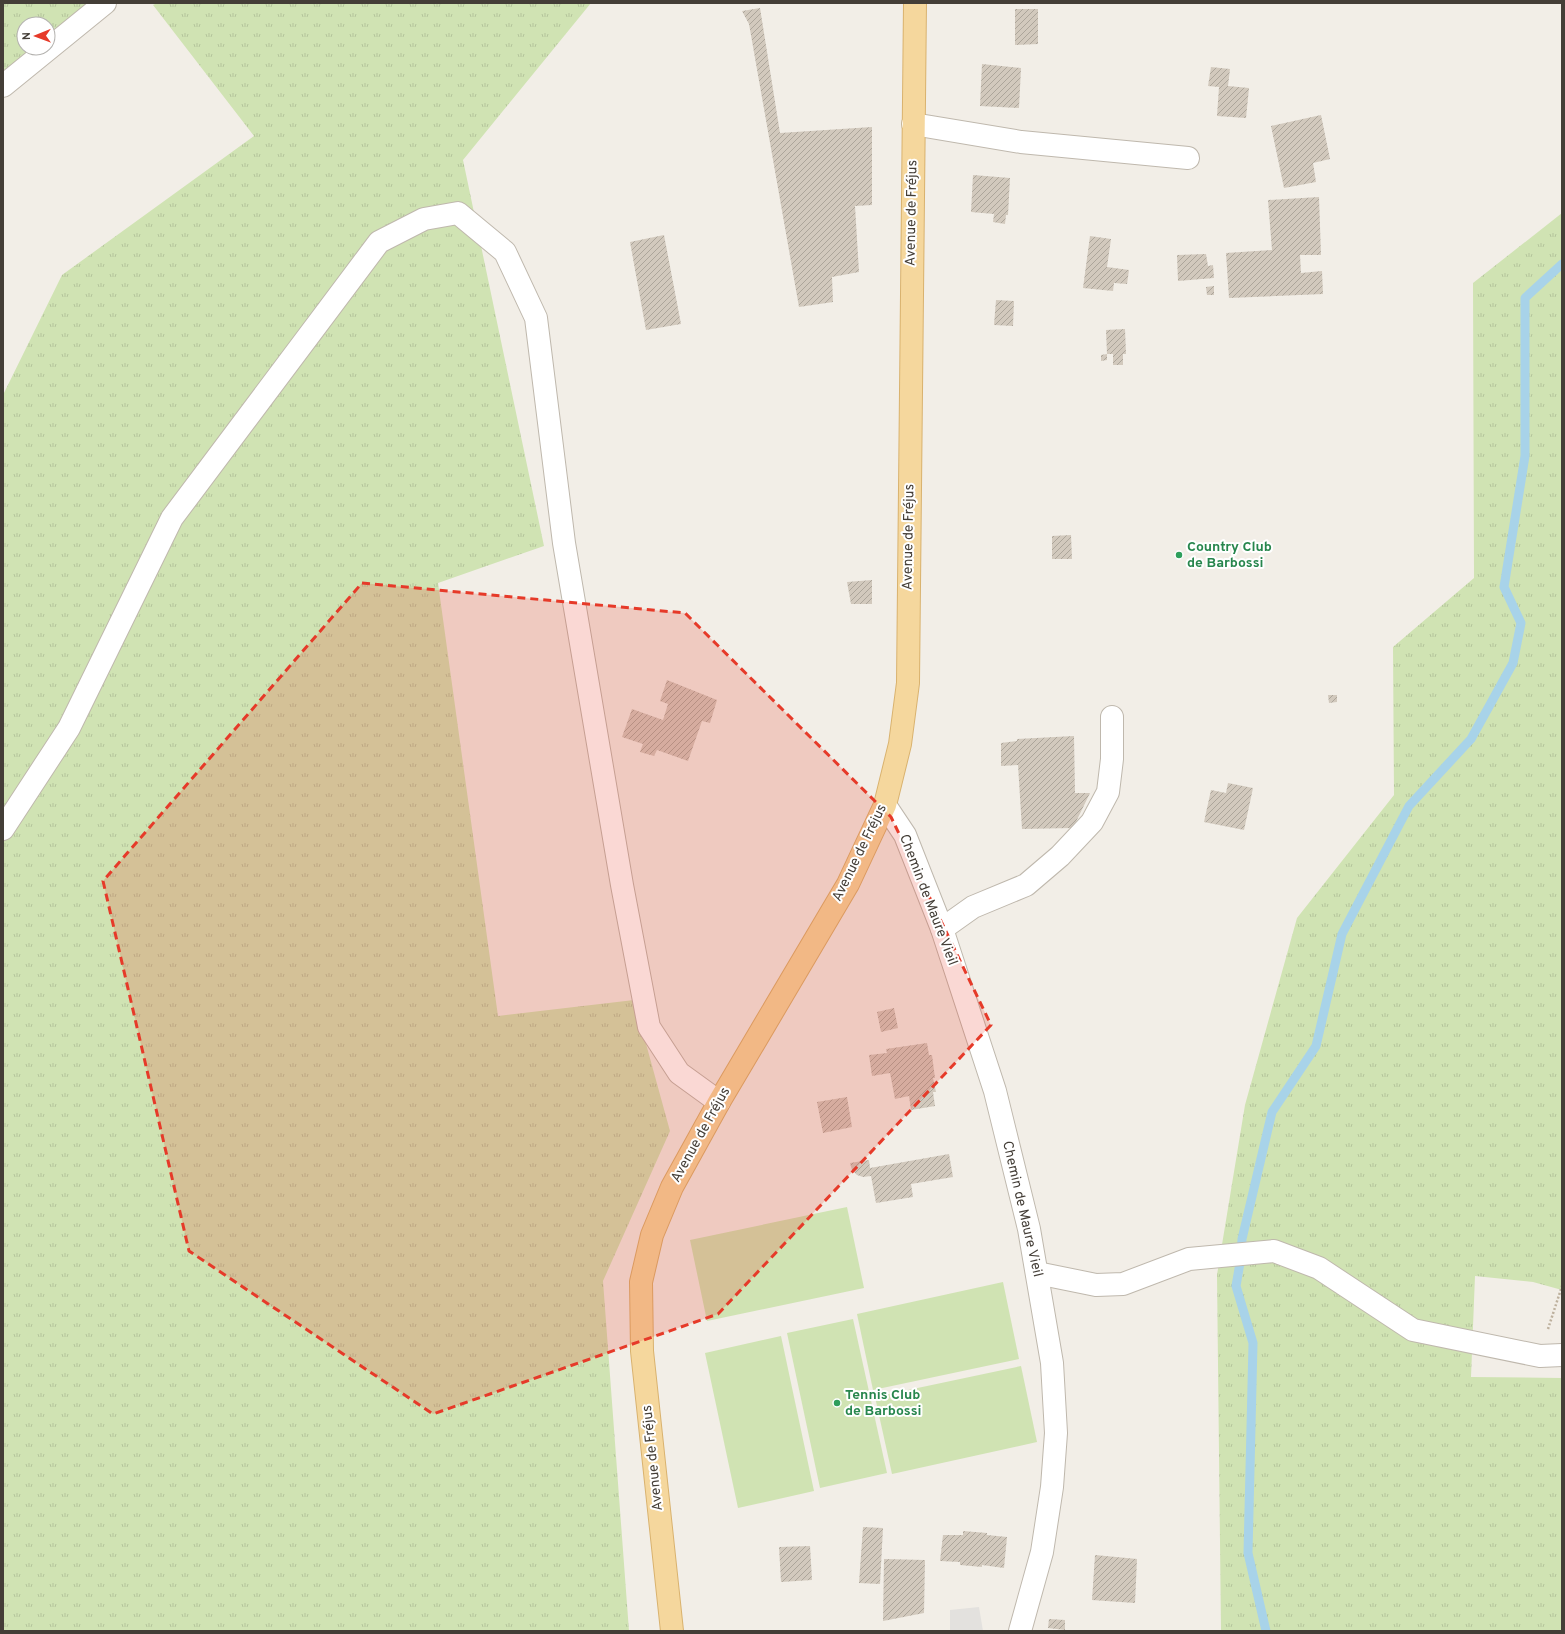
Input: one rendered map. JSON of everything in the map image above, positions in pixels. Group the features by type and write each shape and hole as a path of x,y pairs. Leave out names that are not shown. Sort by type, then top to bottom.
{"main road":[{"name":"Avenue de Fréjus","path":"672,1631 642,1351 641,1282 652,1235 672,1187 719,1102 848,884 885,805 900,744 908,683 915,3"}],"street":[{"path":"3,86 105,3"},
{"path":"913,124 1021,142 1188,158"},
{"path":"3,829 69,728 172,518 378,242 424,219 458,213 505,252 536,318 564,543 622,886 649,1027 679,1073 719,1102"},
{"path":"942,929 973,907 1026,885 1060,856 1092,822 1108,792 1112,759 1112,717"},
{"name":"Chemin de Maure Vieil","path":"885,805 905,835 942,929 995,1091 1029,1229 1052,1363 1056,1433 1052,1487 1042,1552 1020,1631"},
{"path":"1037,1273 1096,1284 1123,1284 1189,1259 1274,1251 1319,1268 1413,1330 1540,1356 1562,1355"}],"path":[{"path":"1540,1356 1562,1286"}],"highlighted area":[{"path":"362,583 685,613 891,817 991,1025 718,1314 433,1414 189,1251 103,881"}],"green space":[{"path":"3,3 92,3 56,32 56,16 16,16 16,56 26,56 3,74"},
{"path":"157,3 591,3 463,160 544,546 438,583 498,1016 634,1000 670,1131 603,1281 629,1631 3,1631 3,395 62,275 254,136 153,5"},
{"path":"1562,213 1562,1290 1533,1282 1475,1276 1471,1377 1562,1378 1562,1631 1221,1631 1217,1275 1245,1105 1297,918 1394,795 1393,647 1474,578 1473,283"},
{"path":"847,1207 864,1288 707,1321 690,1240"},
{"path":"1003,1282 1019,1359 873,1390 857,1314"},
{"name":"Tennis Club de Barbossi","path":"853,1319 887,1473 820,1488 787,1333"},
{"path":"781,1336 814,1491 738,1508 705,1353"},
{"path":"1021,1366 1037,1442 892,1474 875,1397"}],"shaded area":[{"path":"979,1607 983,1631 950,1631 950,1610"}],"building":[{"path":"760,8 780,133 872,127 872,205 855,206 859,272 832,277 833,302 799,307 749,24 742,11"},
{"path":"1015,9 1038,9 1038,44 1015,45"},
{"path":"982,64 1021,68 1019,108 980,106"},
{"path":"1211,67 1230,69 1228,86 1249,88 1246,118 1217,116 1219,87 1208,86"},
{"path":"1321,115 1330,159 1313,163 1316,182 1284,188 1271,126"},
{"path":"973,175 1010,178 1008,215 1006,215 1005,224 993,222 994,214 971,212"},
{"path":"1319,197 1321,255 1300,255 1301,273 1322,271 1323,294 1229,298 1226,253 1272,250 1268,200"},
{"path":"664,235 681,324 646,330 630,242"},
{"path":"1090,236 1111,239 1107,267 1129,270 1127,284 1114,283 1113,291 1083,288"},
{"path":"1206,254 1208,266 1213,265 1214,278 1178,281 1177,255"},
{"path":"1214,286 1214,295 1207,295 1206,287"},
{"path":"996,300 1014,301 1013,326 994,325"},
{"path":"1125,329 1126,354 1123,354 1123,365 1113,365 1113,354 1107,354 1106,330"},
{"path":"1107,354 1107,360 1101,361 1101,355"},
{"path":"1071,535 1072,559 1052,559 1052,536"},
{"path":"872,580 872,604 851,604 847,582"},
{"path":"667,680 717,700 710,723 702,721 688,761 657,750 654,756 640,752 643,744 622,737 632,709 663,720 668,704 660,701"},
{"path":"1328,695 1337,695 1337,702 1329,703"},
{"path":"1074,736 1075,793 1090,793 1073,828 1022,829 1018,765 1001,766 1001,743 1017,741 1017,739"},
{"path":"1228,783 1253,788 1244,830 1204,822 1211,790 1226,793"},
{"path":"894,1008 898,1028 881,1032 877,1012"},
{"path":"927,1043 929,1055 932,1055 935,1078 933,1078 936,1092 933,1092 935,1106 911,1110 909,1096 895,1099 890,1073 872,1076 869,1055 887,1053 886,1049"},
{"path":"847,1097 852,1127 823,1133 817,1102"},
{"path":"949,1154 953,1177 911,1184 913,1197 876,1203 871,1176 863,1177 857,1175 852,1170 850,1163 869,1160 870,1168"},
{"path":"863,1527 883,1528 880,1584 859,1583"},
{"path":"963,1531 987,1533 987,1535 1007,1537 1004,1568 982,1565 982,1567 960,1565 960,1562 940,1561 943,1535 963,1535"},
{"path":"810,1546 812,1580 781,1582 779,1547"},
{"path":"1095,1555 1137,1559 1135,1603 1092,1600"},
{"path":"884,1559 925,1560 924,1613 883,1621"},
{"path":"1049,1619 1065,1620 1065,1630 1048,1628"}],"waterway":[{"path":"1266,1631 1248,1553 1253,1343 1236,1286 1241,1257 1242,1239 1272,1112 1316,1046 1342,934 1409,806 1471,739 1513,663 1521,623 1504,587 1525,456 1525,298 1562,264"}],"place":[{"name":"Country Club de Barbossi","path":"1179,555"},
{"name":"Tennis Club de Barbossi","path":"837,1403"}]}
